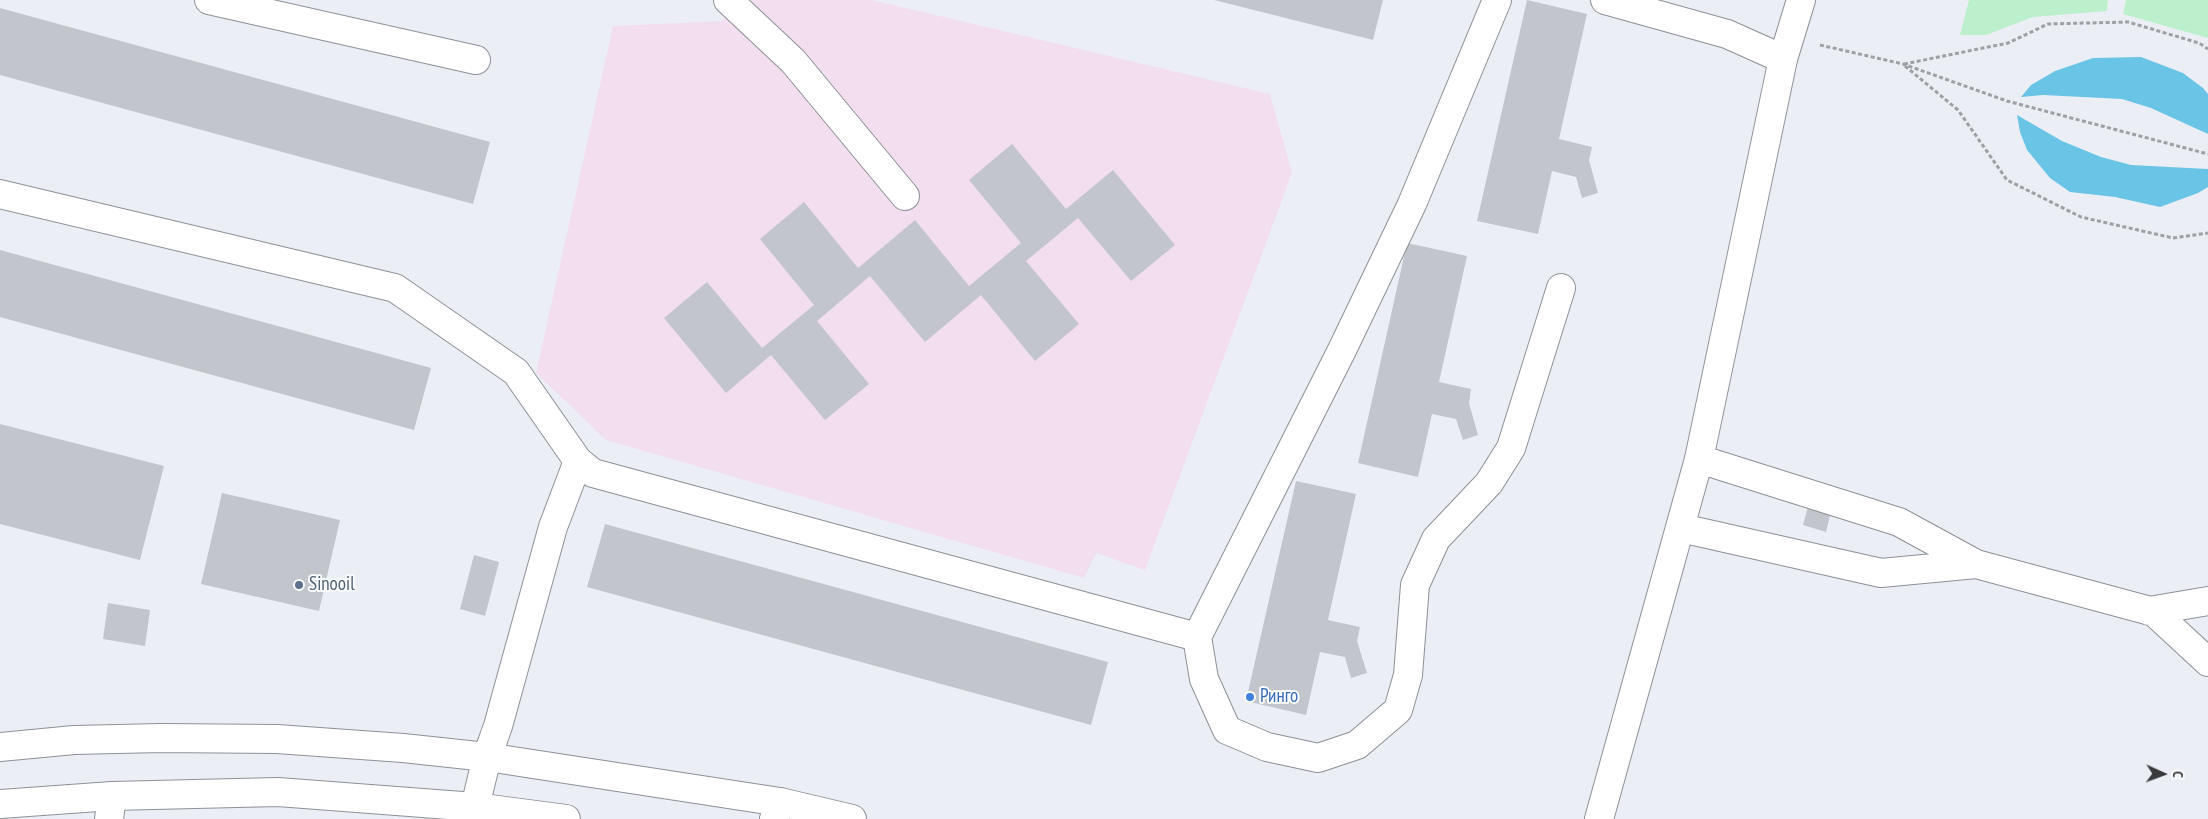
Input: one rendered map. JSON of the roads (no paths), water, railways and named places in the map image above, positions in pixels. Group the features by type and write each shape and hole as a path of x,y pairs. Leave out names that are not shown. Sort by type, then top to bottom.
{"main road":[{"path":"209,0 476,60"},
{"path":"728,0 793,61 905,196"},
{"path":"1497,0 1412,204 1342,350 1197,637 1204,679 1227,730 1267,747 1318,758 1357,745 1398,710 1408,675 1416,585 1436,539 1489,484 1511,448 1562,288"},
{"path":"1605,0 1787,49"},
{"path":"1599,819 1699,459 1787,49 1801,0"},
{"path":"0,194 396,288 516,372 578,461 593,473 1197,637"},
{"path":"1699,459 1899,522 1976,564 2154,612 2208,662"},
{"path":"475,807 487,757 498,726 553,527 578,461"},
{"path":"1681,528 1881,573 1976,564"},
{"path":"2149,611 2208,601"},
{"path":"0,747 74,740 161,738 278,739 403,748 487,757 777,811 852,819"},
{"path":"0,804 110,808 278,792 475,807 566,819"}],"water":[{"path":"2141,57 2183,73 2203,88 2208,94 2208,134 2151,108 2122,99 2043,95 2021,97 2031,85 2055,71 2093,58"},
{"path":"2017,115 2062,141 2101,157 2131,165 2208,169 2208,187 2198,193 2160,207 2115,197 2070,192 2050,178 2027,150 2020,132"}],"place":[{"name":"Sinooil","path":"299,585"},
{"name":"Ринго","path":"1250,697"}]}
